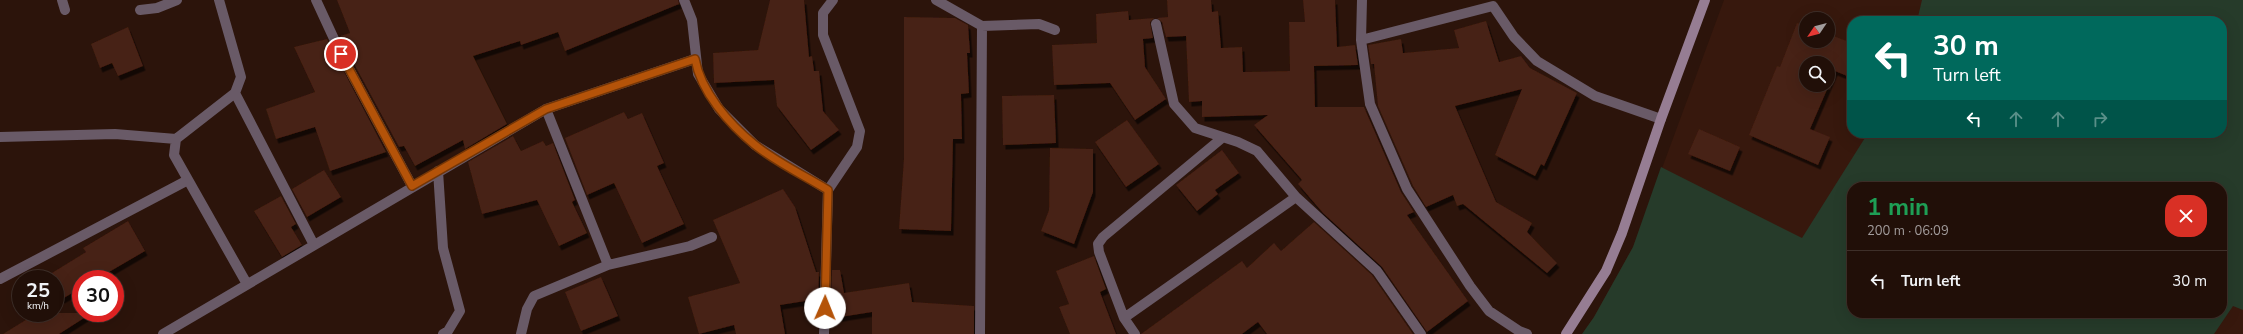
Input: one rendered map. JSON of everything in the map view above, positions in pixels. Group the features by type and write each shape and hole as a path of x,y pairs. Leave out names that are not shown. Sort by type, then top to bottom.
{"main road":[{"path":"1566,334 1606,271 1622,233 1661,119 1705,0"}],"street":[{"path":"62,0 65,10"},
{"path":"140,10 157,8 177,0"},
{"path":"0,137 115,134 176,138 235,93 241,77 219,0"},
{"path":"316,0 341,54 412,186"},
{"path":"684,0 692,20 695,59 698,74 719,108 755,145 828,190"},
{"path":"824,334 828,190 857,147 860,131 823,35 823,13 833,0"},
{"path":"936,0 982,26 1039,24 1055,30"},
{"path":"1362,0 1362,40 1370,104 1407,189 1470,286 1489,311 1519,331 1527,334"},
{"path":"1362,40 1492,3 1514,37 1537,61 1595,96 1661,119"},
{"path":"1156,24 1174,104 1194,128 1238,142 1257,151 1296,197 1377,271 1421,334"},
{"path":"980,334 982,26"},
{"path":"163,334 412,186 546,109 695,59"},
{"path":"235,93 314,245"},
{"path":"546,109 608,265"},
{"path":"176,138 174,155 247,284"},
{"path":"1135,334 1124,318 1098,244 1103,237 1222,138"},
{"path":"438,171 443,248 460,311 448,331 443,334"},
{"path":"0,279 188,180"},
{"path":"1124,318 1296,197"},
{"path":"521,334 527,309 534,296 608,265 690,246 712,237"}],"shaded area":[{"path":"1724,0 2243,0 2243,334 1582,334 1594,317 1633,247"}],"green space":[{"path":"1922,0 2243,0 2243,310 2233,306 2227,315 2227,182 1847,182 1847,318 2225,318 2214,334 1582,334 1594,317 1633,247 1661,167 1802,238 1865,138 2227,138 2227,16 1918,16"}],"building":[{"path":"337,0 678,0 679,4 565,51 558,32 521,45 520,41 473,56 507,124 465,149 463,140 415,166 404,146 399,147 347,51 340,36 350,33"},
{"path":"770,0 804,0 809,57 812,56 814,71 819,71 823,111 839,130 811,150 777,106 774,80 714,83 713,53 758,50"},
{"path":"1167,0 1211,0 1212,12 1218,11 1221,48 1242,47 1243,72 1290,71 1289,22 1305,22 1303,0 1335,0 1337,47 1355,45 1358,65 1314,66 1315,107 1364,107 1401,192 1414,212 1407,215 1468,301 1427,332 1382,267 1323,213 1298,184 1302,180 1254,125 1268,115 1202,117 1202,101 1189,102 1186,36 1166,37 1162,22 1157,18 1168,17"},
{"path":"1128,11 1129,20 1154,18 1150,22 1153,38 1143,39 1145,67 1166,99 1135,120 1110,83 1054,85 1052,45 1097,43 1096,14"},
{"path":"904,17 955,18 968,25 970,53 967,53 969,93 961,94 962,139 953,139 951,231 899,229 904,158"},
{"path":"1486,21 1499,62 1521,56 1530,68 1577,93 1544,166 1541,164 1535,176 1495,155 1522,89 1455,106 1496,202 1532,223 1527,232 1557,263 1547,273 1463,204 1457,206 1453,195 1426,207 1413,186 1378,106 1374,64 1371,64 1368,45 1401,39 1403,53 1459,48 1454,30"},
{"path":"1797,23 1799,24 1799,48 1835,48 1835,37 1847,41 1847,76 1835,71 1835,56 1799,56 1799,92 1826,92 1810,129 1830,137 1818,165 1749,135 1777,66 1780,67"},
{"path":"128,27 143,66 118,76 112,63 100,68 91,44"},
{"path":"327,39 386,152 330,171 315,127 276,139 266,109 315,92 294,47"},
{"path":"1054,95 1056,143 1003,145 1002,96"},
{"path":"624,112 628,119 642,113 664,163 657,166 684,224 642,243 614,183 587,195 565,138"},
{"path":"1127,120 1159,164 1126,187 1095,142"},
{"path":"1699,129 1740,147 1730,171 1688,154"},
{"path":"513,136 521,151 543,141 546,146 553,143 575,200 572,202 587,233 559,246 537,200 482,214 468,162"},
{"path":"1050,148 1093,149 1093,192 1074,244 1041,231 1049,210"},
{"path":"1222,150 1239,173 1215,190 1218,194 1197,211 1176,185"},
{"path":"324,170 341,197 307,217 292,189"},
{"path":"783,189 795,207 816,272 819,272 818,299 780,305 785,334 736,334 734,325 699,334 688,297 740,283 713,220"},
{"path":"281,196 296,224 291,227 302,245 282,257 254,211"},
{"path":"128,221 145,251 112,270 72,270 72,293 64,298 64,270 57,270 86,252 83,248"},
{"path":"1314,222 1372,275 1413,334 1267,334 1258,322 1242,334 1141,334 1242,261 1247,268 1274,243 1281,251"},
{"path":"1094,256 1106,289 1100,292 1116,334 1070,334 1059,307 1069,304 1056,271"},
{"path":"832,270 840,270 844,293 909,283 912,302 974,306 974,334 872,334 872,312 834,318 831,309"},
{"path":"601,277 618,316 581,331 565,292"},
{"path":"64,313 72,313 72,322 78,322 59,334 3,334 22,322 64,322"}],"route":[{"path":"341,54 412,186 546,109 695,59 698,74 719,108 755,145 828,190 825,308"}]}
